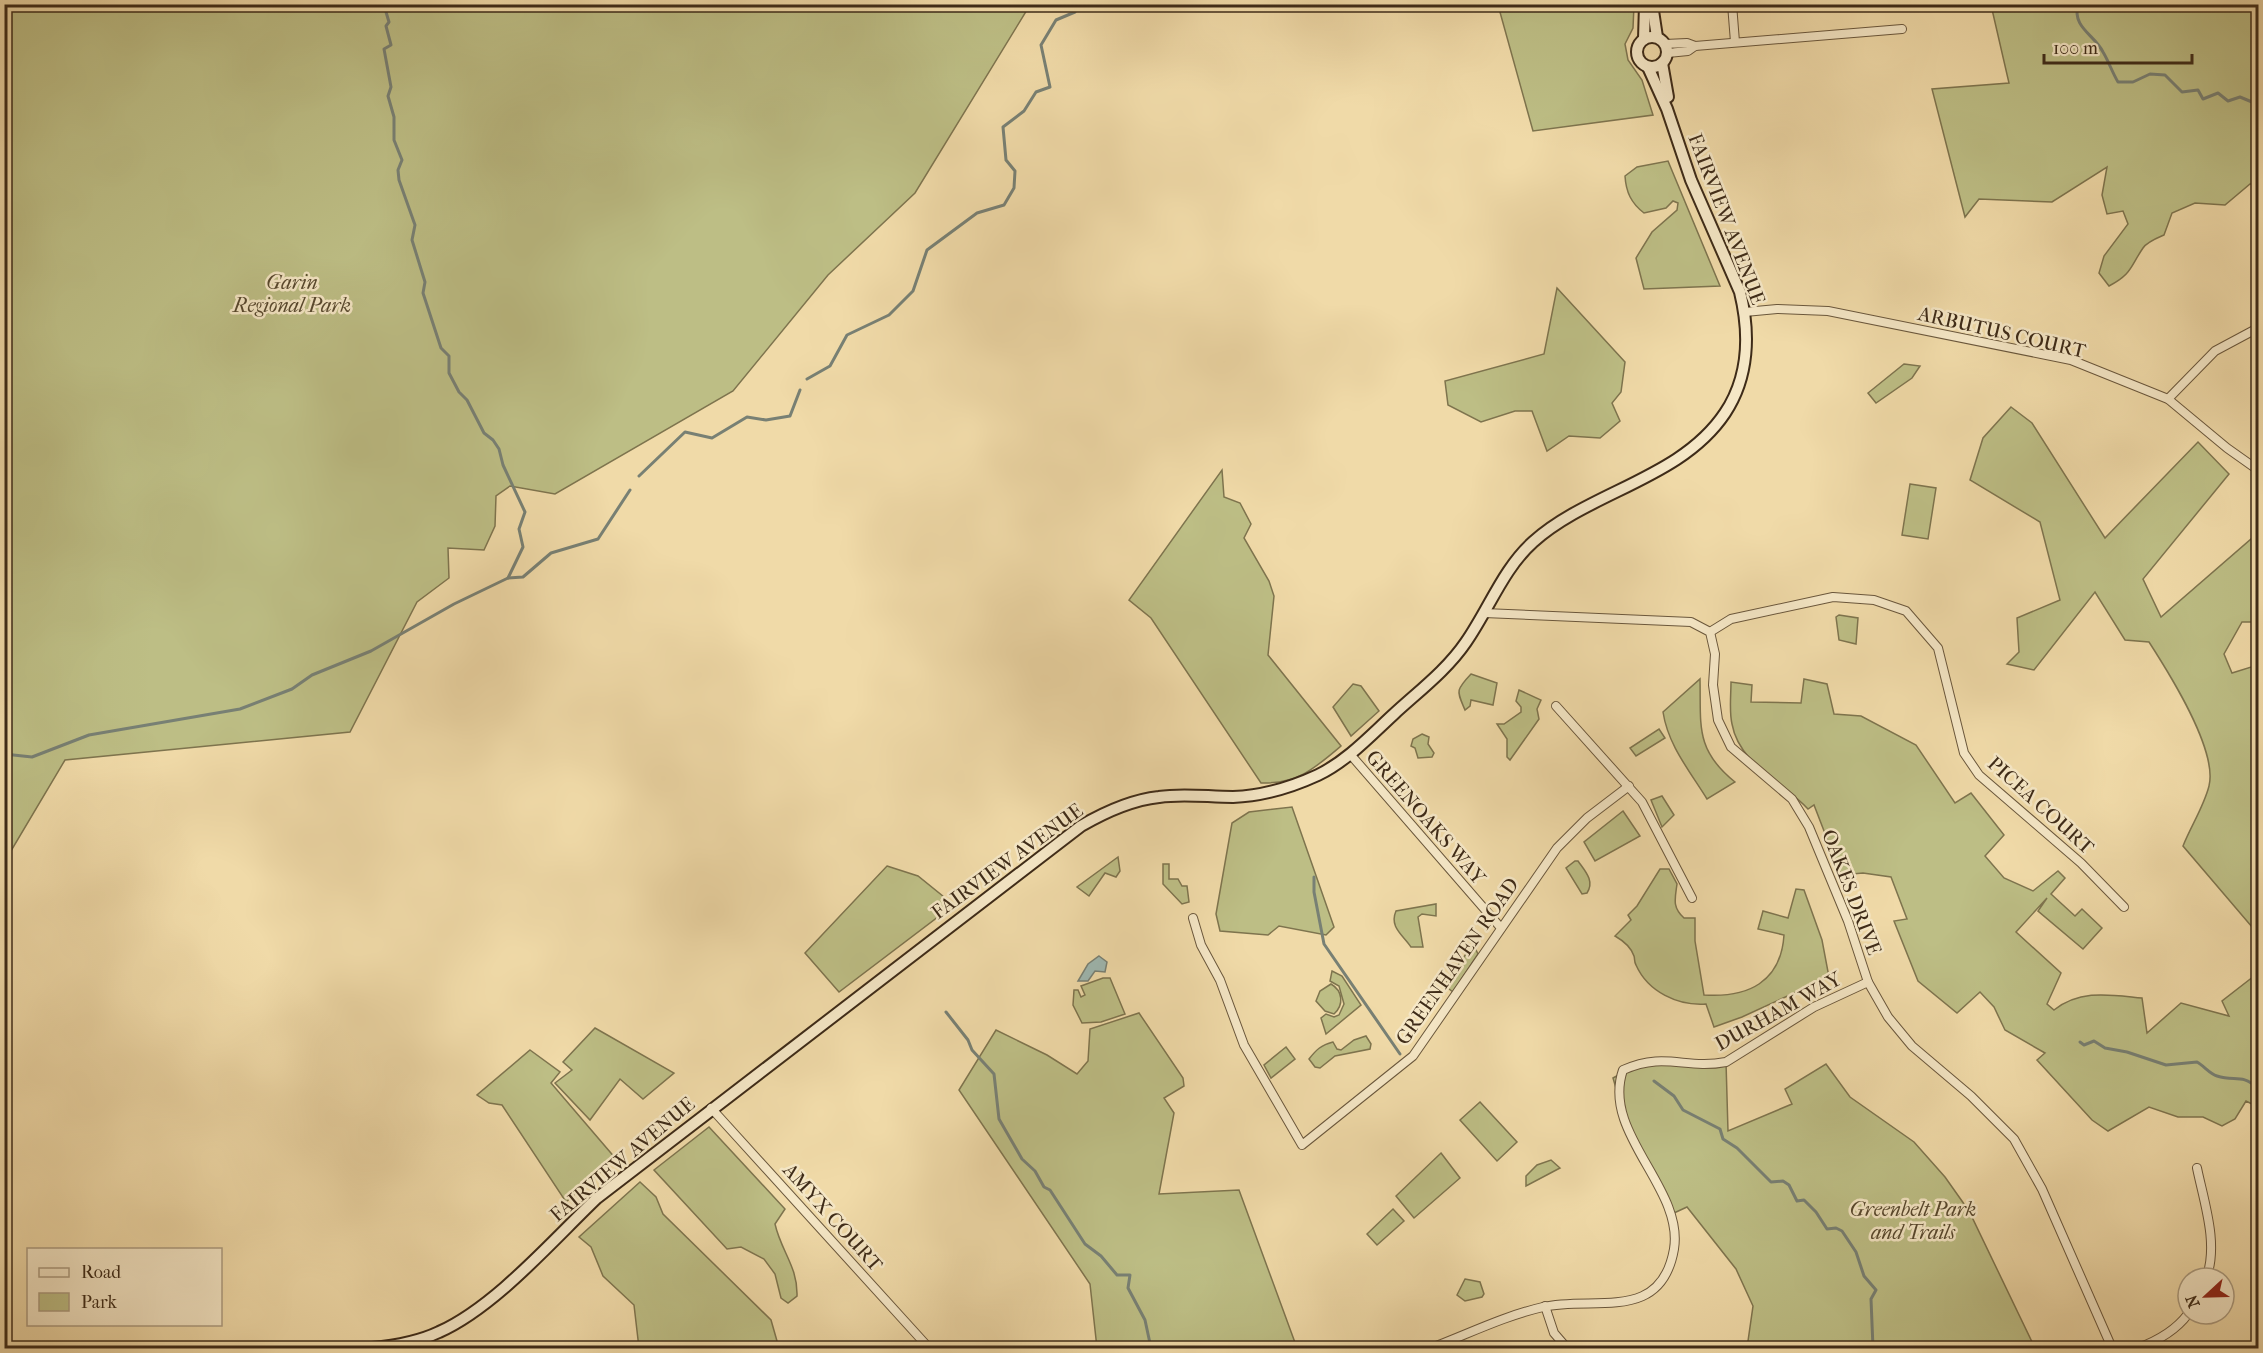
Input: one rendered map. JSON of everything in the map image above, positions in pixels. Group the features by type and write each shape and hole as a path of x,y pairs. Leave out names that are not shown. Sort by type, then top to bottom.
{"main road":[{"path":"1645,4 1644,39 1663,49 1648,67"},
{"name":"FAIRVIEW AVENUE","path":"1652,4 1663,49 1667,110"},
{"name":"FAIRVIEW AVENUE","path":"372,1348 399,1344 437,1333 462,1320 526,1267 597,1198 711,1108 1081,826 1100,815 1157,797 1231,797 1264,793 1320,774 1350,754 1445,668 1467,641 1521,555 1545,532 1683,454 1710,431 1725,413 1739,382 1747,344 1745,312 1740,292 1680,152 1667,110 1648,67 1641,62 1637,54 1638,45 1644,39"}],"street":[{"path":"1732,4 1735,42"},
{"path":"1663,49 1688,51 1695,46 1902,29"},
{"name":"ARBUTUS COURT","path":"1745,312 1777,309 1828,311 2070,360 2168,399 2227,448 2259,470"},
{"path":"2168,399 2215,351 2259,328"},
{"name":"PICEA COURT","path":"1710,632 1731,619 1833,597 1874,600 1906,610 1938,648 1964,753 1979,775 2081,863 2124,907"},
{"path":"1484,613 1691,622 1710,632"},
{"name":"OAKES DRIVE","path":"1710,632 1715,654 1713,685 1718,720 1731,747 1792,799 1809,827 1848,921 1868,982 1888,1017 1912,1046 1971,1096 2014,1139 2042,1190 2112,1348"},
{"path":"1556,706 1642,802 1692,898"},
{"name":"GREENOAKS WAY","path":"1350,754 1501,928"},
{"name":"GREENHAVEN ROAD","path":"1194,918 1201,945 1220,980 1244,1045 1302,1145 1413,1056 1557,848 1587,818 1629,786"},
{"name":"DURHAM WAY","path":"1431,1348 1545,1306 1630,1302 1648,1294 1664,1278 1674,1250 1675,1222 1623,1116 1618,1094 1623,1070 1643,1062 1661,1059 1710,1065 1726,1062 1815,1007 1868,982"},
{"name":"AMYX COURT","path":"711,1108 929,1348"},
{"path":"2197,1168 2209,1224 2211,1266"},
{"path":"1545,1306 1554,1333 1567,1348"},
{"path":"2138,1348 2176,1326"}],"green space":[{"name":"Garin Regional Park","path":"4,5 1030,5 915,193 828,275 733,391 555,494 510,486 496,496 495,526 484,550 448,548 449,578 417,602 350,732 65,760 5,861"},
{"path":"1498,5 1634,5 1633,28 1625,44 1628,60 1642,80 1653,115 1533,131"},
{"path":"1991,5 2258,5 2258,184 2250,184 2225,205 2195,203 2172,213 2164,235 2145,246 2130,270 2109,286 2099,273 2104,256 2128,224 2123,211 2107,214 2102,195 2107,167 2052,202 1979,199 1965,217 1932,89 2009,83"},
{"path":"1668,161 1720,286 1644,289 1636,258 1652,232 1677,210 1678,203 1673,201 1666,208 1644,213 1630,197 1625,176 1637,167"},
{"path":"1557,288 1625,362 1621,392 1612,403 1620,421 1600,438 1569,436 1547,451 1532,411 1515,411 1481,422 1448,405 1445,381 1544,354"},
{"path":"1904,364 1920,366 1912,378 1876,403 1868,393"},
{"path":"2011,407 2032,423 2105,538 2198,442 2229,474 2143,579 2161,617 2258,533 2258,622 2242,622 2224,654 2232,673 2251,667 2258,676 2258,934 2183,846 2207,794 2210,771 2206,753 2190,712 2149,642 2125,640 2095,592 2034,670 2007,664 2019,652 2017,618 2060,600 2040,522 1970,480 1983,438"},
{"path":"1222,470 1224,497 1240,503 1251,524 1244,538 1269,581 1274,596 1268,655 1341,746 1304,774 1285,781 1261,783 1151,618 1129,600"},
{"path":"1910,484 1936,488 1928,539 1902,535"},
{"path":"1839,615 1858,618 1856,644 1839,640 1836,617"},
{"path":"1471,674 1497,683 1493,705 1471,700 1470,706 1465,710 1459,691"},
{"path":"1700,679 1701,724 1707,748 1722,770 1735,782 1707,799 1674,746 1663,712"},
{"path":"1804,679 1827,684 1834,714 1861,716 1916,745 1955,803 1971,793 2004,835 1985,856 2004,878 2033,891 2058,871 2065,878 2051,894 2075,916 2082,909 2102,928 2083,949 2038,911 2047,898 2016,932 2061,973 2047,1004 2054,1010 2064,1003 2085,996 2142,998 2147,1033 2181,1003 2229,1016 2222,1001 2258,973 2258,1107 2246,1101 2235,1119 2222,1126 2203,1117 2178,1117 2149,1107 2108,1131 2092,1120 2037,1060 2045,1053 2005,1030 1994,1007 1980,992 1957,1013 1918,981 1894,921 1907,919 1891,877 1863,873 1841,875 1814,805 1808,809 1763,771 1743,750 1736,738 1731,714 1731,682 1752,685 1751,702 1801,703"},
{"path":"1353,684 1361,686 1379,711 1351,736 1333,707"},
{"path":"1519,690 1541,700 1537,709 1539,719 1510,760 1507,757 1507,739 1497,724 1504,724 1521,712 1521,707 1516,701"},
{"path":"1659,729 1665,738 1636,756 1630,748"},
{"path":"1422,734 1429,737 1428,744 1434,753 1432,757 1418,758 1415,748 1411,746 1413,739"},
{"path":"1662,796 1674,815 1662,827 1651,800"},
{"path":"1292,807 1334,927 1326,935 1279,926 1268,935 1220,931 1216,914 1232,823 1249,812"},
{"path":"1623,811 1640,836 1595,861 1584,842"},
{"path":"1118,857 1120,871 1116,877 1105,873 1089,896 1077,887"},
{"path":"1578,861 1590,880 1587,893 1582,894 1566,868"},
{"path":"1163,864 1169,864 1169,879 1178,879 1182,886 1187,886 1189,902 1182,904 1163,884"},
{"path":"887,866 918,876 949,901 947,910 839,992 805,953"},
{"path":"1660,869 1669,869 1677,884 1675,903 1680,914 1684,918 1695,918 1695,941 1704,995 1735,994 1748,990 1769,975 1782,951 1784,935 1758,929 1763,911 1788,918 1796,889 1804,890 1822,940 1829,977 1742,1017 1714,1027 1706,1004 1685,1003 1656,990 1641,975 1631,950 1615,936 1631,920 1628,915 1637,906"},
{"path":"1436,904 1436,916 1422,914 1418,917 1423,947 1411,947 1394,922 1396,911"},
{"path":"1473,944 1478,954 1453,992 1444,985"},
{"path":"1332,971 1342,976 1361,1005 1326,1034 1321,1018 1326,1014 1334,1017 1339,1015 1344,1004 1339,986 1330,981"},
{"path":"1103,978 1110,978 1125,1014 1101,1022 1082,1023 1073,1005 1074,990 1078,990 1081,997 1085,995 1081,986"},
{"path":"1331,984 1338,990 1341,998 1334,1014 1325,1011 1316,1001 1320,991"},
{"path":"1139,1013 1183,1078 1184,1086 1164,1098 1174,1113 1159,1194 1239,1190 1297,1348 1097,1348 1090,1284 959,1090 996,1030 1047,1055 1077,1074 1088,1061 1090,1029"},
{"path":"595,1028 674,1073 643,1099 620,1079 590,1120 555,1083 572,1070 563,1062"},
{"path":"1366,1036 1371,1044 1370,1049 1335,1056 1320,1068 1315,1067 1309,1059 1325,1045 1333,1042 1337,1049 1341,1050 1354,1040"},
{"path":"1286,1047 1295,1059 1271,1078 1264,1065"},
{"path":"530,1050 560,1072 551,1083 616,1159 566,1202 502,1105 489,1103 477,1095"},
{"name":"Greenbelt Park and Trails","path":"1643,1062 1726,1062 1728,1131 1792,1104 1785,1089 1826,1064 1850,1097 1914,1142 1945,1177 1969,1211 2035,1348 1747,1348 1753,1306 1736,1269 1687,1207 1674,1213 1646,1165 1624,1113 1613,1078"},
{"path":"1480,1102 1517,1142 1497,1161 1460,1120"},
{"path":"709,1127 785,1209 775,1224 797,1286 797,1296 788,1303 781,1298 775,1274 764,1259 741,1247 727,1249 654,1170"},
{"path":"1441,1153 1460,1178 1414,1218 1396,1196"},
{"path":"1551,1160 1560,1168 1526,1186 1526,1176 1537,1165"},
{"path":"640,1182 656,1197 663,1214 771,1320 779,1348 639,1348 634,1305 603,1276 591,1247 579,1237"},
{"path":"1393,1209 1404,1221 1377,1245 1367,1234"},
{"path":"1465,1279 1480,1282 1484,1294 1482,1297 1465,1301 1457,1295"}],"water":[{"path":"1099,956 1107,962 1105,972 1095,971 1088,981 1078,981 1088,964"}],"waterway":[{"path":"387,4 386,12 389,22 386,26 391,45 384,49 391,87 388,96 394,117 394,140 402,160 398,170 399,180 415,225 412,240 425,282 423,293 441,348 449,356 449,373 459,392 467,400 484,433 499,449 503,465 525,512 519,529 523,547 508,578"},
{"path":"807,379 830,366 847,335 889,315 913,291 927,250 977,213 1004,205 1014,188 1015,171 1006,160 1003,127 1024,111 1036,92 1050,87 1041,45 1056,20 1075,12 1071,4"},
{"path":"2078,4 2077,12 2081,25 2099,46 2118,82 2133,82 2150,74 2165,75 2182,92 2198,90 2203,99 2218,93 2228,101 2240,97 2252,102 2258,115"},
{"path":"639,476 685,432 712,438 747,417 766,420 790,416 800,390"},
{"path":"4,754 32,757 89,735 240,709 292,689 312,675 371,651 454,604 508,578 523,577 551,553 598,539 630,490"},
{"path":"1314,877 1314,892 1324,944 1400,1054"},
{"path":"946,1012 968,1040 972,1050 994,1074 999,1119 1022,1159 1035,1171 1044,1187 1050,1190 1085,1244 1101,1256 1117,1275 1130,1275 1128,1288 1145,1320 1151,1348"},
{"path":"2080,1042 2084,1045 2094,1041 2105,1048 2127,1052 2166,1065 2197,1062 2214,1075 2242,1079 2258,1088"},
{"path":"1654,1081 1674,1096 1683,1110 1720,1129 1723,1139 1737,1148 1771,1182 1783,1181 1789,1185 1797,1201 1804,1200 1816,1212 1827,1229 1836,1228 1842,1231 1856,1252 1864,1276 1876,1290 1871,1299 1873,1348"}]}
